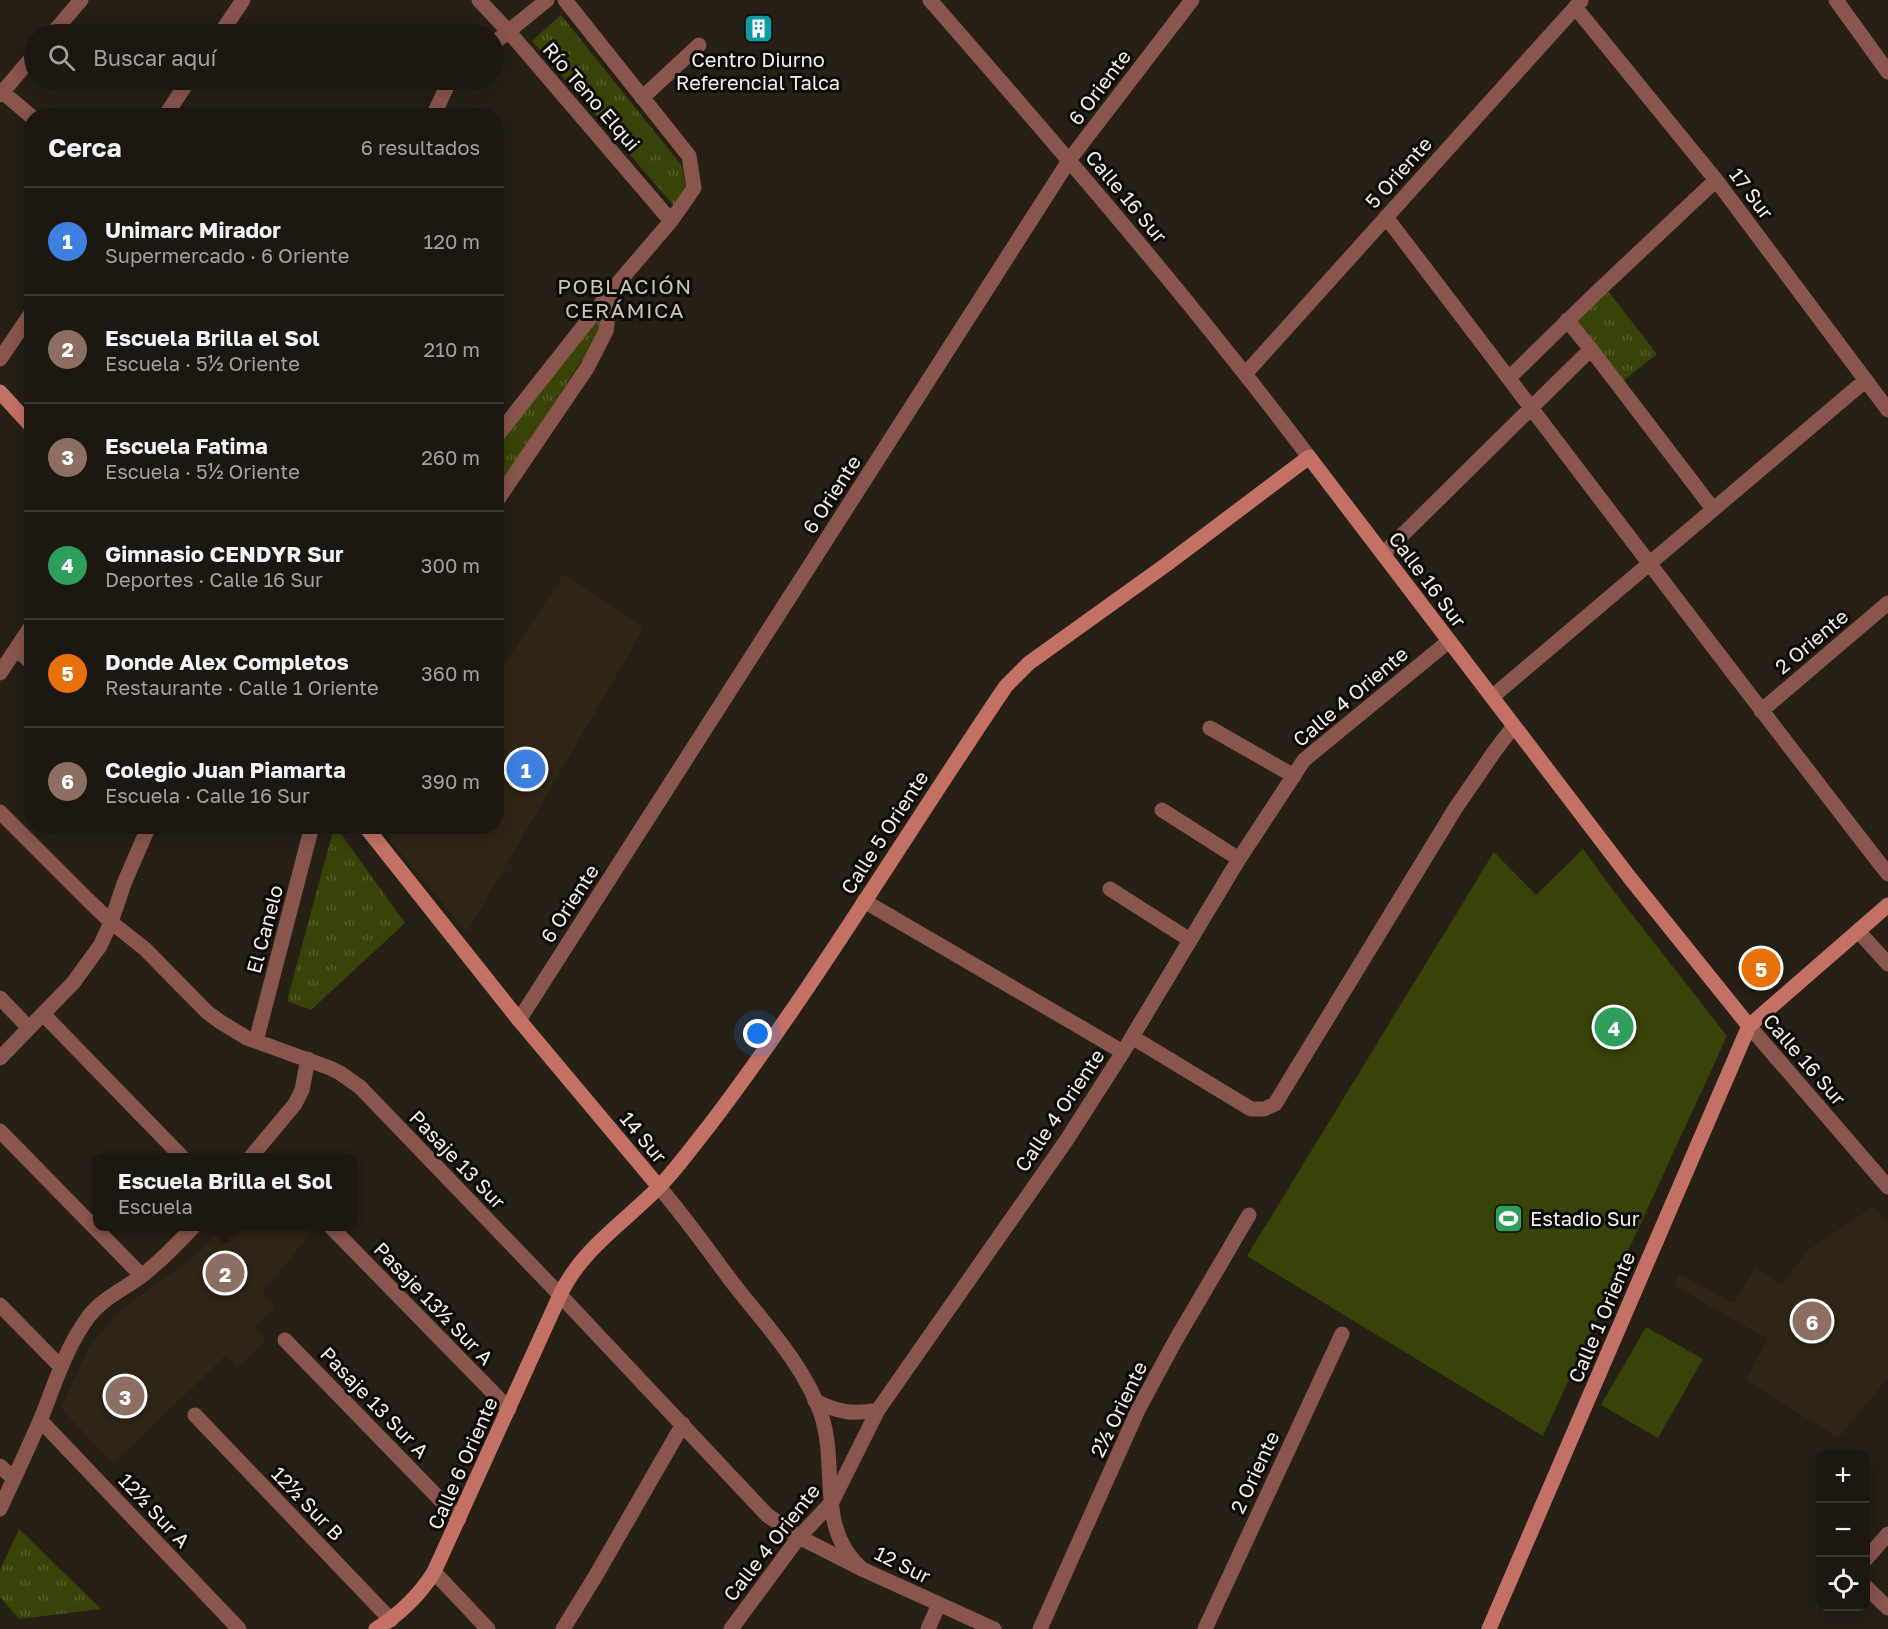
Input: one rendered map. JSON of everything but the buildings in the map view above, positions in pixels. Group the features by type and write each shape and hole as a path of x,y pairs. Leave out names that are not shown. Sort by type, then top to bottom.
{"main road":[{"path":"0,392 24,418"},
{"name":"Calle 16 Sur","path":"1309,457 1630,878 1749,1026"},
{"name":"Calle 5 Oriente","path":"560,1295 575,1267 586,1254 659,1187 735,1090 813,978 996,700 1018,672 1309,457"},
{"name":"14 Sur","path":"371,834 519,1020 659,1187"},
{"name":"Calle 1 Oriente","path":"1490,1629 1749,1026 1888,905"},
{"name":"Calle 6 Oriente","path":"376,1629 391,1620 421,1592 434,1572 560,1295"}],"street":[{"path":"61,24 81,0"},
{"path":"227,24 243,0"},
{"name":"Río Teno Elqui","path":"479,0 502,24"},
{"path":"504,36 547,0"},
{"path":"504,427 612,290 671,221 694,188 689,156 565,0"},
{"name":"Calle 16 Sur","path":"930,0 1070,159 1246,373 1309,457"},
{"name":"6 Oriente","path":"519,1020 1070,159 1192,0"},
{"path":"1836,0 1888,72"},
{"name":"17 Sur","path":"1579,4 1716,180 1888,410"},
{"name":"5 Oriente","path":"1246,373 1579,4"},
{"name":"Río Teno Elqui","path":"504,27 671,221"},
{"path":"642,98 699,45"},
{"path":"24,66 1,92 24,111"},
{"path":"170,108 182,90"},
{"path":"437,108 445,90"},
{"path":"1509,378 1567,320 1716,180"},
{"path":"1386,217 1761,711 1888,874"},
{"path":"504,490 587,368 606,331 612,290"},
{"path":"1567,320 1713,509"},
{"path":"0,359 24,324"},
{"path":"1383,554 1591,350"},
{"path":"1492,697 1866,380"},
{"name":"2 Oriente","path":"1761,711 1888,603"},
{"path":"0,673 24,637"},
{"name":"Calle 4 Oriente","path":"731,1629 799,1537 832,1502 878,1410 1066,1141 1123,1052 1239,859 1304,760 1449,641"},
{"path":"16,648 24,656"},
{"path":"1132,1037 1251,1109 1264,1109 1275,1104 1455,809 1514,727"},
{"path":"1210,728 1294,776"},
{"path":"1162,810 1239,859"},
{"name":"Pasaje 13 Sur","path":"0,812 111,922 145,949 207,1012 233,1030 340,1073 360,1087 767,1515 799,1537 862,1569"},
{"path":"0,1058 83,971 100,946 111,922 124,881 145,834"},
{"name":"El Canelo","path":"256,1041 310,834"},
{"path":"1110,889 1190,940"},
{"path":"864,901 1123,1052"},
{"path":"1858,931 1888,964"},
{"path":"0,999 29,1028"},
{"path":"43,1014 178,1153"},
{"name":"Calle 16 Sur","path":"1749,1026 1888,1187"},
{"path":"258,1153 296,1104 302,1090 308,1059"},
{"path":"0,1131 93,1226"},
{"name":"14 Sur","path":"659,1187 807,1382 821,1414 826,1436 832,1502"},
{"name":"2½ Oriente","path":"1040,1629 1138,1410 1174,1343 1249,1215"},
{"path":"98,1231 142,1276"},
{"path":"0,1509 61,1367 89,1316 111,1295 142,1276 190,1231"},
{"name":"Pasaje 13½ Sur A","path":"334,1231 509,1409"},
{"path":"0,1305 61,1367"},
{"name":"2 Oriente","path":"1205,1629 1342,1334"},
{"name":"Pasaje 13 Sur A","path":"285,1340 459,1519"},
{"path":"815,1401 846,1413 878,1410"},
{"name":"12½ Sur B","path":"195,1415 391,1620"},
{"name":"12½ Sur A","path":"40,1420 239,1629"},
{"path":"563,1629 682,1424"},
{"path":"0,1466 14,1479"},
{"name":"12 Sur","path":"832,1502 833,1523 840,1543 862,1569 994,1629"},
{"path":"1869,1557 1888,1534"},
{"path":"434,1572 488,1629"},
{"path":"1870,1591 1888,1608"},
{"path":"928,1629 939,1604"}],"shaded area":[{"path":"564,574 644,628 467,932 385,834 504,834 504,664"},
{"path":"1873,1207 1888,1223 1888,1378 1838,1438 1746,1380 1767,1339 1674,1285 1679,1274 1734,1303 1755,1267 1782,1285 1807,1251"},
{"path":"218,1231 312,1231 262,1293 276,1307 255,1327 266,1340 237,1368 226,1355 113,1464 61,1408 88,1349 120,1310 199,1253"}],"green space":[{"path":"561,15 682,166 686,189 674,206 532,41"},
{"path":"1604,286 1657,354 1618,385 1567,320"},
{"path":"605,306 600,333 504,478 504,433"},
{"path":"332,834 341,834 405,923 311,1010 287,1001"},
{"path":"1583,849 1727,1036 1543,1436 1247,1256 1494,852 1536,895"},
{"path":"1646,1327 1703,1359 1658,1438 1601,1405"},
{"path":"19,1529 101,1609 19,1619 0,1597 0,1570"}],"place":[{"name":"Centro Diurno Referencial Talca","path":"758,28"},
{"name":"Unimarc Mirador","path":"526,769"},
{"name":"Donde Alex Completos","path":"1761,968"},
{"name":"Gimnasio CENDYR Sur","path":"1614,1027"},
{"name":"Estadio Sur","path":"1509,1218"},
{"name":"Escuela Brilla el Sol","path":"225,1273"},
{"name":"Colegio Juan Piamarta","path":"1812,1321"},
{"name":"Escuela Fatima","path":"125,1396"}],"district":[{"name":"POBLACIÓN CERÁMICA","path":"625,298"}]}
